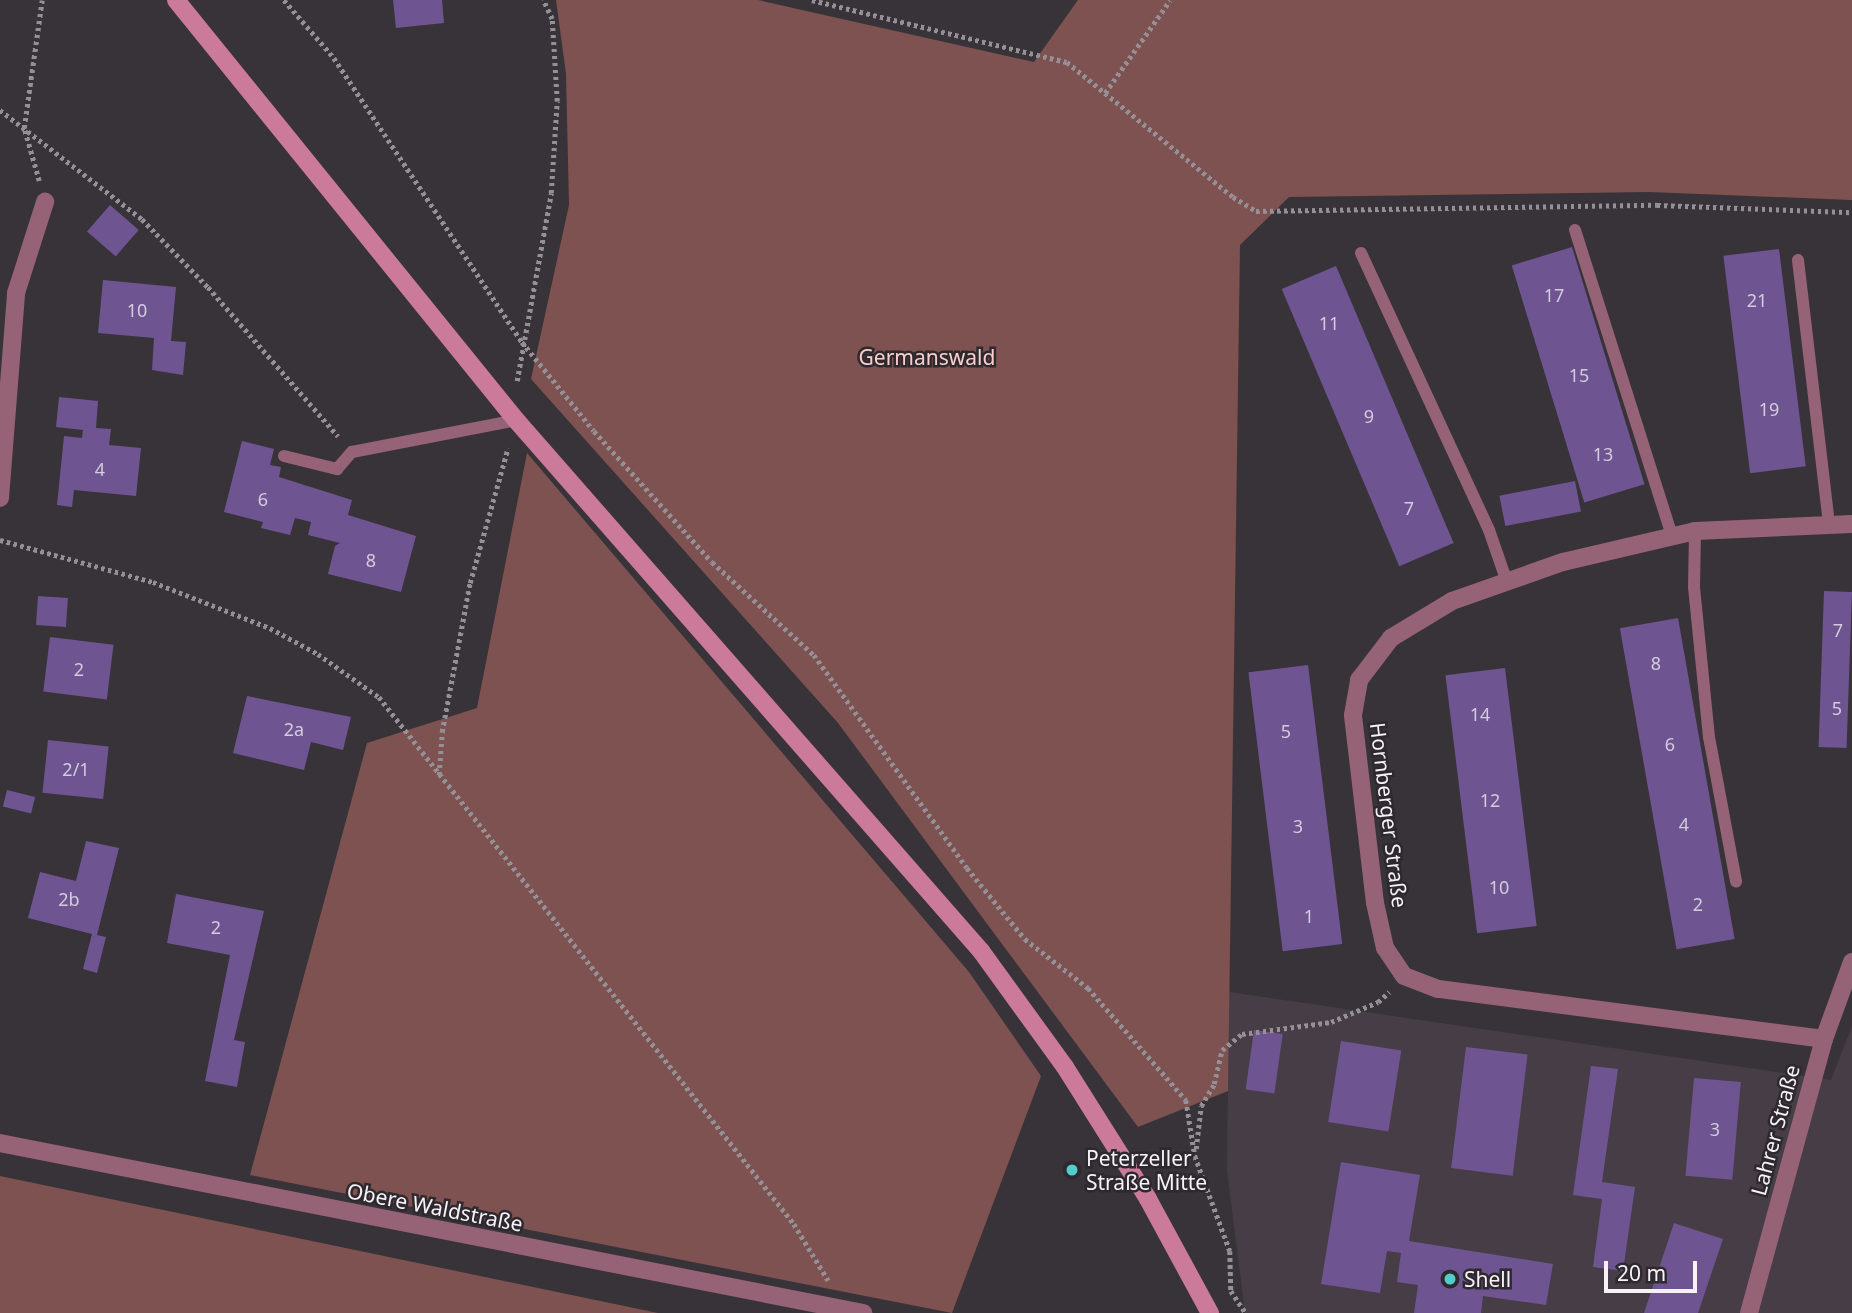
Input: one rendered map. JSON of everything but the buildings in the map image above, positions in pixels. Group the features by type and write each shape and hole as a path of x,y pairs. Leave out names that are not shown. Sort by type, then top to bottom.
{"main road":[{"path":"184,3 516,420 981,951 1065,1067 1148,1199 1210,1313"}],"street":[{"path":"0,498 16,293 45,202"},
{"name":"Hornberger Straße","path":"1404,976 1385,948 1375,903 1353,715 1359,680 1391,638 1452,601 1563,562 1695,531 1852,524"},
{"name":"Lahrer Straße","path":"1749,1313 1824,1039 1852,962"},
{"path":"1404,976 1438,989 1824,1039"},
{"name":"Obere Waldstraße","path":"0,1143 863,1313"}],"lane":[{"path":"1575,230 1672,536"},
{"path":"1361,253 1489,530 1507,582"},
{"path":"1798,260 1829,523"},
{"path":"284,456 337,469 352,452 516,420"},
{"path":"1695,531 1694,587 1709,737 1737,881"}],"path":[{"path":"43,0 24,128 45,202"},
{"path":"284,0 334,58 522,342 594,431 712,562 814,655 967,868 1025,939 1088,988 1161,1067 1186,1100 1195,1156 1230,1251 1231,1291 1246,1313"},
{"path":"439,776 442,732 470,583 516,420 522,342 546,235 557,101 552,19 543,0"},
{"path":"812,0 1067,62 1233,197 1256,211 1657,205 1852,212"},
{"path":"1105,93 1170,0"},
{"path":"0,110 142,219 208,287 352,452"},
{"path":"0,540 153,582 270,628 318,654 379,697 794,1224 830,1283 840,1285"},
{"path":"1195,1156 1201,1106 1214,1084 1223,1051 1232,1042 1256,1029 1331,1022 1378,1002 1404,976"}],"shaded area":[{"path":"1229,992 1831,1080 1852,1026 1852,1313 1245,1313 1227,1170"}],"green space":[{"name":"Germanswald","path":"556,0 758,0 1034,62 1078,0 1852,0 1852,200 1649,192 1289,197 1240,245 1228,1091 1138,1127 838,723 531,379 569,205 566,74"},
{"path":"527,453 969,972 1041,1076 952,1313 250,1175 367,743 477,708"},
{"path":"0,1176 658,1313 0,1313"}],"place":[{"name":"Peterzeller Straße Mitte","path":"1072,1170"},
{"name":"Shell","path":"1450,1279"}]}
